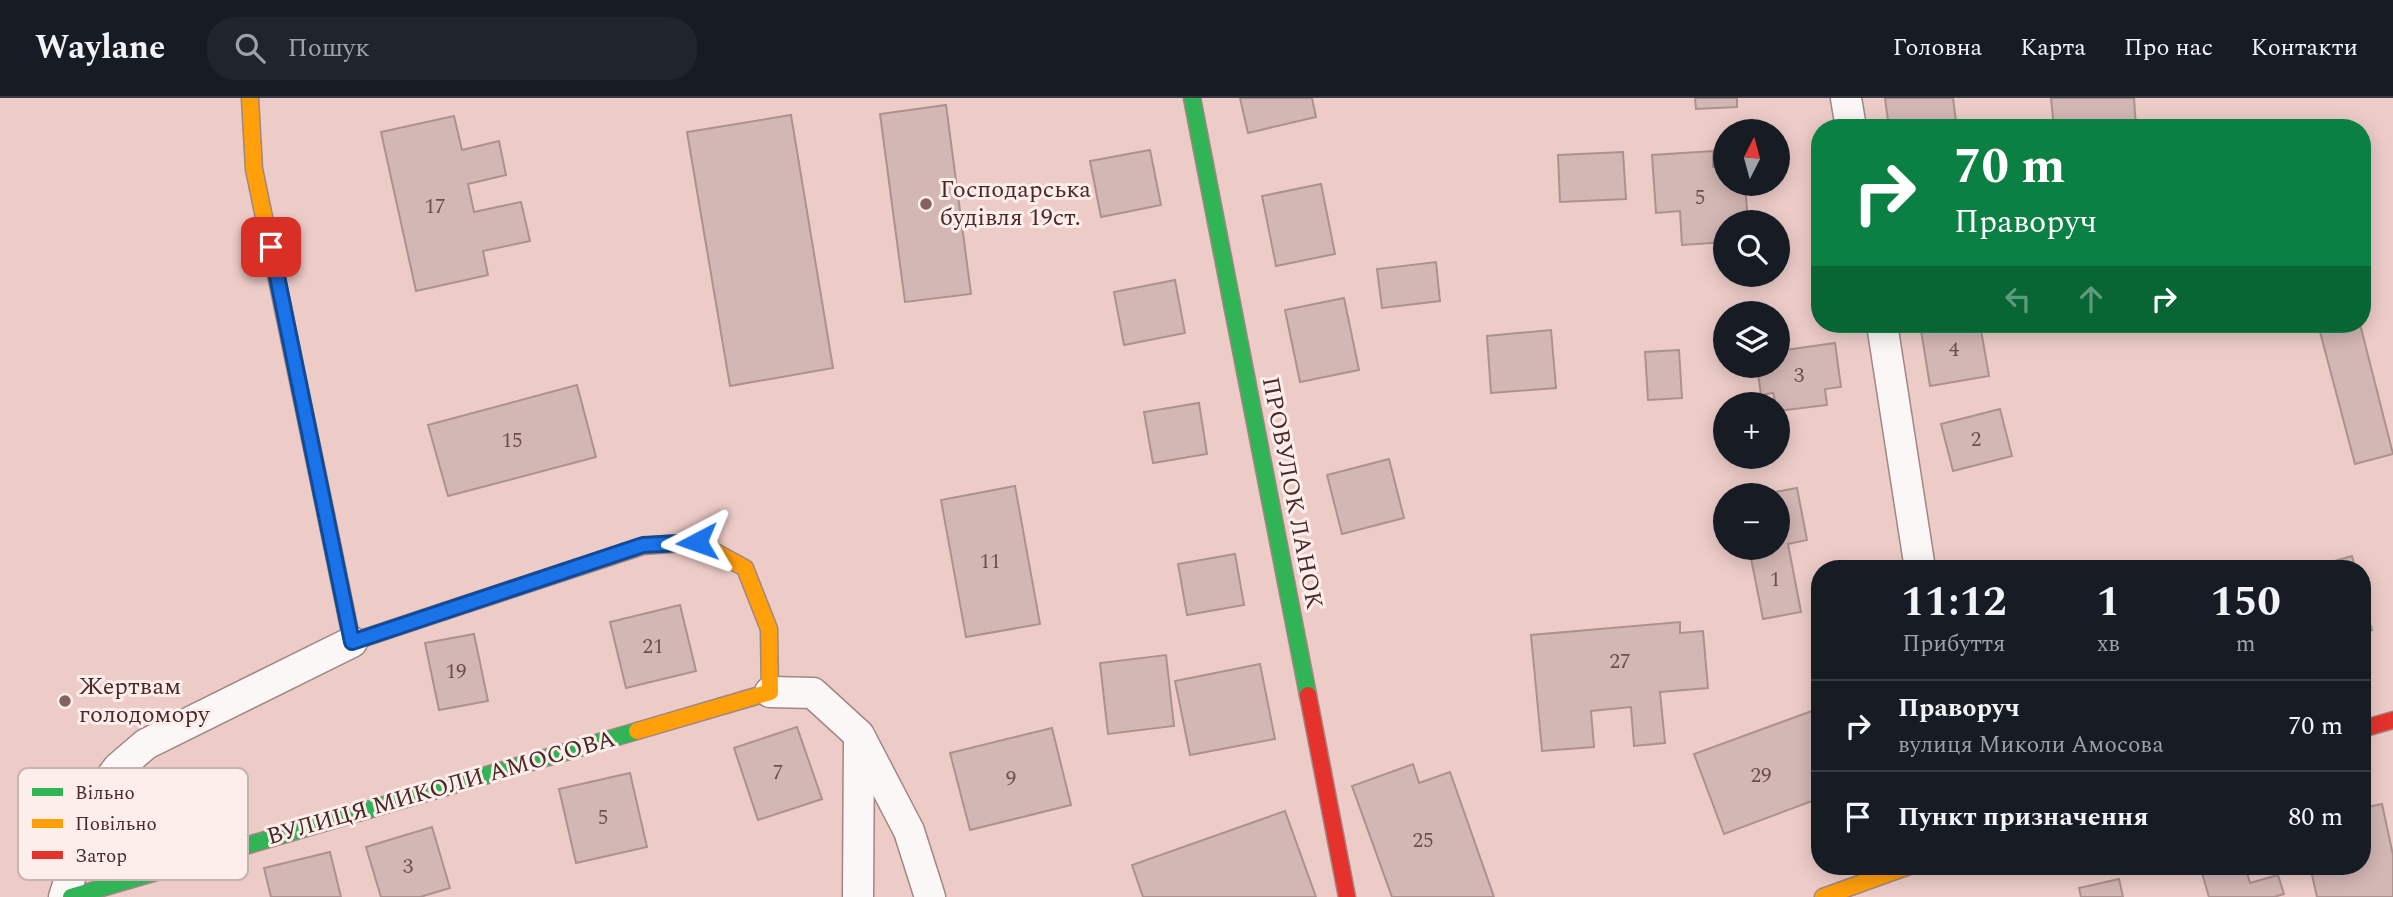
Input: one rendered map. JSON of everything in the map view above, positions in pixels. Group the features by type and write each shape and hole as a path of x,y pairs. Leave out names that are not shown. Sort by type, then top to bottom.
{"street":[{"path":"250,98 254,169 352,642"},
{"name":"ПРОВУЛОК ЛАНОК","path":"1192,98 1347,897"},
{"path":"1846,98 1850,119"},
{"path":"1883,333 1919,560"},
{"path":"118,768 146,744 352,642 643,545 697,542 745,568 769,629 771,692"},
{"name":"ВУЛИЦЯ МИКОЛИ АМОСОВА","path":"248,845 771,692 813,693 859,735 909,831 930,897"},
{"path":"2371,726 2393,720"},
{"path":"858,897 859,735"},
{"path":"1823,897 1884,875"},
{"path":"64,897 69,880"},
{"name":"ВУЛИЦЯ МИКОЛИ АМОСОВА","path":"71,897 129,880"}],"building":[{"path":"1240,98 1312,98 1316,117 1248,133"},
{"path":"1695,98 1737,98 1737,107 1696,109"},
{"path":"1885,98 1953,98 1956,119 1888,119"},
{"path":"2051,98 2134,98 2135,119 2053,119"},
{"name":"Господарська будівля 19ст.","path":"946,105 971,294 905,302 880,114"},
{"path":"791,115 833,368 730,386 687,132"},
{"path":"454,116 462,150 499,141 506,175 468,184 474,212 521,202 530,241 483,251 488,275 416,291 381,132"},
{"path":"1150,150 1161,205 1101,217 1090,161"},
{"path":"1713,151 1713,196 1746,196 1747,210 1713,210 1713,243 1682,245 1680,211 1656,213 1652,155"},
{"path":"1623,152 1626,199 1560,202 1558,155"},
{"path":"1321,184 1335,254 1276,266 1262,196"},
{"path":"1436,262 1440,301 1382,308 1377,269"},
{"path":"1175,280 1185,333 1124,345 1114,292"},
{"path":"1344,298 1359,370 1300,382 1285,310"},
{"path":"1551,330 1556,388 1491,393 1487,336"},
{"path":"1921,333 1982,333 1989,376 1930,386"},
{"path":"2320,333 2362,333 2393,454 2355,464"},
{"path":"1835,343 1841,387 1825,389 1827,405 1790,410 1790,392 1761,392 1759,378 1790,378 1790,349"},
{"path":"1679,350 1682,398 1648,400 1645,352"},
{"path":"577,385 596,457 448,496 428,425"},
{"path":"1199,403 1207,454 1153,463 1144,412"},
{"path":"2000,409 2012,456 1953,471 1941,424"},
{"path":"1389,459 1404,518 1342,534 1327,475"},
{"path":"1015,486 1040,624 966,637 941,500"},
{"path":"1797,488 1807,540 1790,544 1790,489"},
{"path":"1235,554 1244,605 1187,615 1178,564"},
{"path":"1790,554 1801,612 1763,619 1751,560 1790,560"},
{"path":"680,605 696,671 626,688 610,622"},
{"path":"1680,622 1680,633 1703,631 1708,688 1660,692 1665,743 1634,746 1631,707 1591,711 1594,747 1542,751 1531,635"},
{"path":"474,634 488,701 439,710 425,643"},
{"path":"1166,655 1174,726 1108,734 1100,663"},
{"path":"1260,664 1275,739 1190,755 1175,681"},
{"path":"1811,711 1811,801 1724,834 1694,754"},
{"path":"797,727 822,799 758,820 734,748"},
{"path":"1052,728 1071,805 970,830 950,753"},
{"path":"1413,764 1419,783 1450,772 1494,897 1392,897 1352,786"},
{"path":"630,773 647,847 576,863 559,789"},
{"path":"2382,804 2393,855 2393,897 2317,897 2312,875 2371,875 2371,806"},
{"path":"1285,811 1316,897 1143,897 1132,865"},
{"path":"432,827 450,888 420,897 381,897 366,847"},
{"path":"330,852 341,897 271,897 264,868"},
{"path":"2203,875 2248,875 2250,883 2278,875 2284,894 2274,897 2209,897"},
{"path":"2119,879 2123,897 2081,897 2079,888"}],"traffic: fast":[{"path":"1192,98 1308,695"},
{"path":"248,845 637,731"},
{"path":"71,897 129,880"}],"traffic: slow":[{"path":"250,98 254,169 326,515"},
{"path":"445,611 643,546 697,542 745,568 769,629 770,692 637,731"},
{"path":"1823,897 1884,875"}],"traffic: jam":[{"path":"326,515 352,642 445,611"},
{"path":"1308,695 1347,897"},
{"path":"2371,726 2393,720"}],"place":[{"name":"Господарська будівля 19ст.","path":"926,204"},
{"name":"Жертвам голодомору","path":"65,701"}],"route":[{"path":"271,247 352,642 643,545 697,542"}]}
